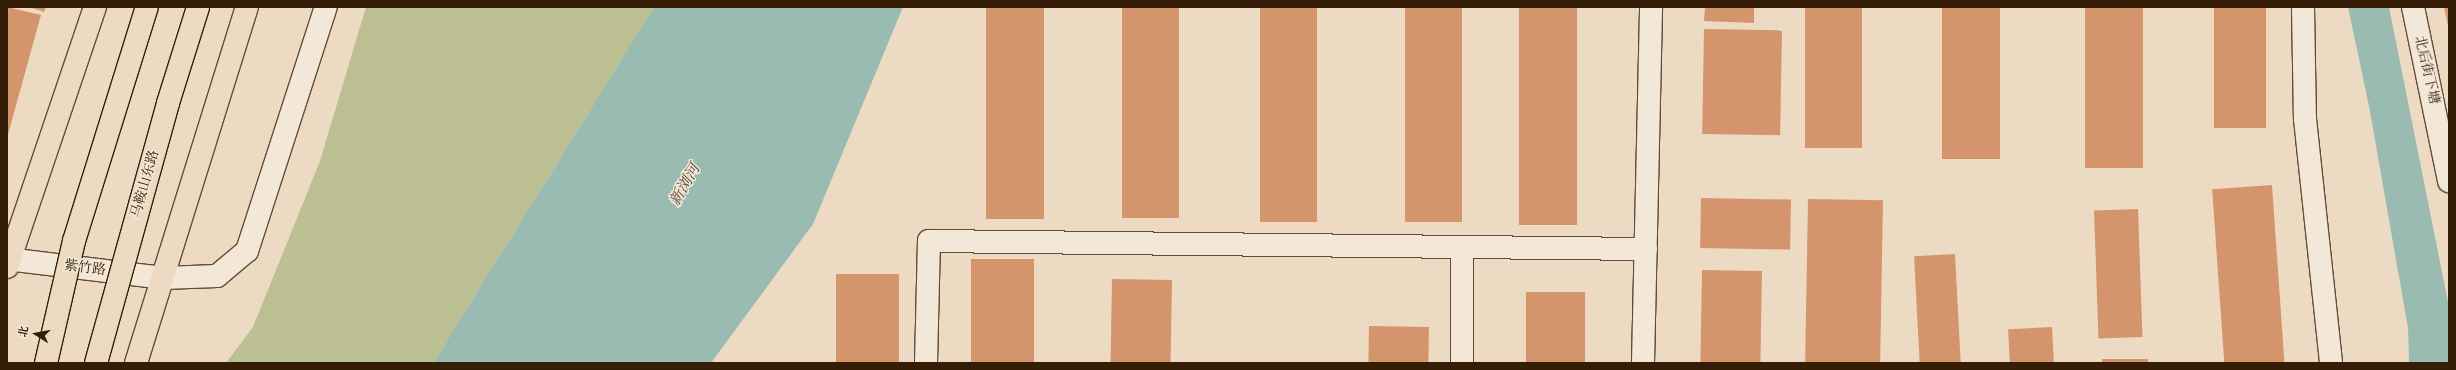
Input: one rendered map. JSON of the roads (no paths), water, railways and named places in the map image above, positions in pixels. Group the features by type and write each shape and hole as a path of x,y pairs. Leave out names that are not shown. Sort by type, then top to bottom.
{"main road":[{"path":"8,262 95,7"},
{"path":"46,363 74,241 147,7"},
{"name":"马鞍山东路","path":"96,363 166,110 198,7"},
{"path":"136,363 247,7"}],"street":[{"name":"紫竹路","path":"8,262 163,278 217,276 247,251 326,7"},
{"path":"1643,363 1651,7"},
{"path":"2303,7 2305,120 2331,363"},
{"name":"北后街下塘","path":"2413,7 2449,181"},
{"path":"926,363 929,241 1646,249"},
{"path":"1462,247 1462,363"}],"water":[{"name":"新浏河","path":"654,7 903,7 813,224 711,363 433,363"},
{"path":"2348,7 2389,7 2449,307 2449,363 2409,363 2408,328 2369,106"}]}
